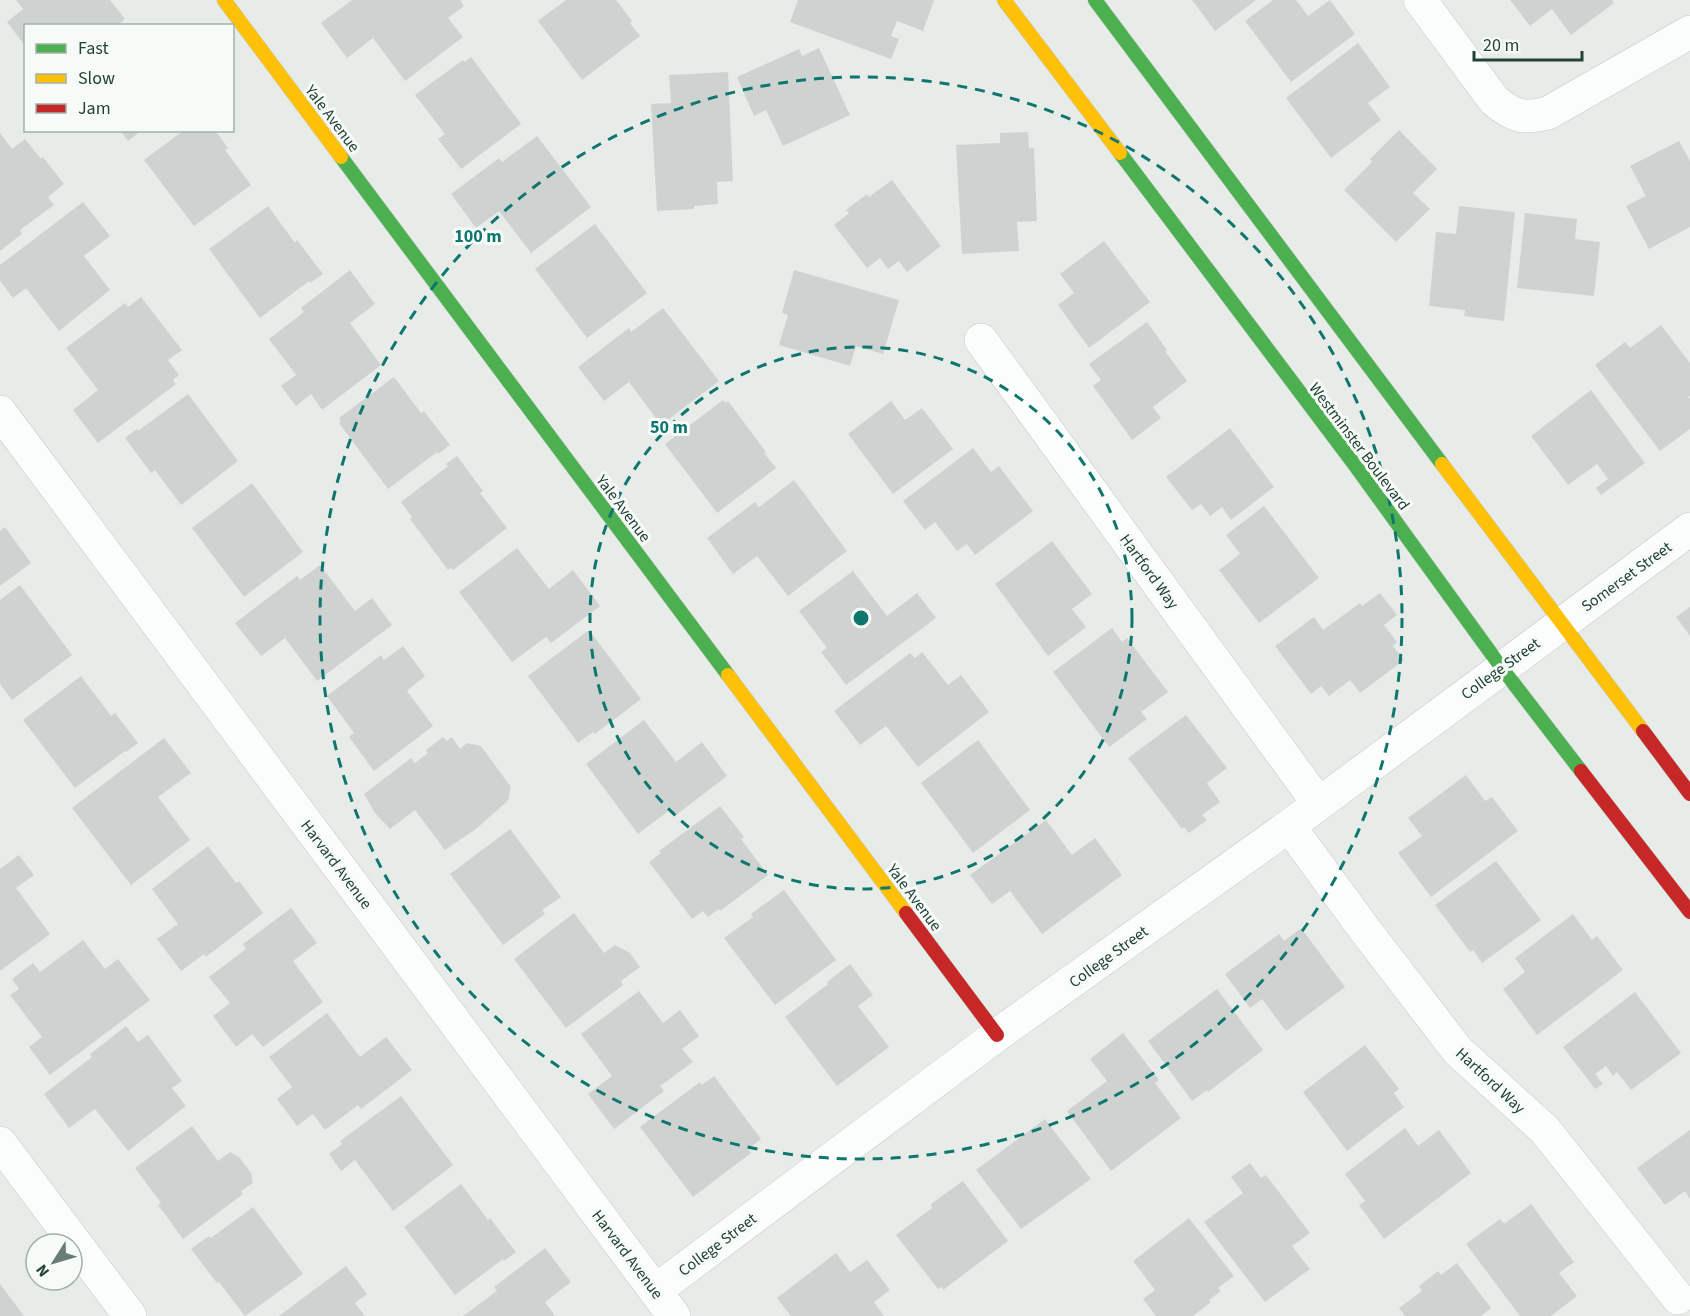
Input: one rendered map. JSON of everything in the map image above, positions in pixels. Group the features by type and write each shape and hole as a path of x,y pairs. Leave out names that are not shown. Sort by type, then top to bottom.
{"main road":[{"name":"Yale Avenue","path":"224,0 997,1035"},
{"name":"Westminster Boulevard","path":"1004,0 1354,464 1501,667 1690,912"},
{"path":"1095,0 1690,794"}],"street":[{"path":"1420,0 1494,100 1507,111 1527,118 1548,113 1690,32"},
{"name":"Hartford Way","path":"981,340 1318,803"},
{"name":"Harvard Avenue","path":"0,412 665,1303"},
{"name":"Somerset Street","path":"1562,622 1690,529"},
{"name":"College Street","path":"665,1303 997,1035 1289,826 1562,622"},
{"name":"Hartford Way","path":"1289,826 1458,1051 1545,1130 1675,1303"},
{"path":"0,1143 130,1316"}],"building":[{"path":"16,0 110,0 125,19 119,24 24,24 24,44 7,22 23,9"},
{"path":"352,0 460,0 464,6 448,18 463,37 405,81 373,38 347,58 321,23"},
{"path":"566,0 616,0 640,36 582,80 538,21"},
{"path":"798,0 934,0 923,31 897,21 891,36 899,39 891,59 790,22"},
{"path":"1192,0 1256,0 1215,31"},
{"path":"1273,0 1296,0 1308,16 1330,0 1355,34 1291,82 1245,21"},
{"path":"1510,0 1612,0 1614,3 1571,35 1552,9 1530,26"},
{"path":"1358,43 1390,87 1368,103 1381,120 1331,158 1286,98"},
{"path":"819,48 850,115 783,146 766,110 754,116 737,77 799,49 802,56"},
{"path":"471,57 521,124 461,169 438,139 445,134 415,95 463,60 465,62"},
{"path":"728,72 733,181 717,182 718,204 694,206 694,209 657,211 651,104 671,103 669,75"},
{"path":"1399,130 1437,169 1413,193 1430,209 1396,242 1344,190"},
{"path":"121,132 139,132 128,141"},
{"path":"181,132 216,132 228,148 225,150 251,185 194,226 144,160"},
{"path":"1028,132 1029,148 1034,148 1037,221 1017,222 1019,251 962,254 956,145 1000,143 1000,133"},
{"path":"0,133 12,149 25,139 41,159 43,157 64,184 48,197 54,205 20,230 22,234 0,251"},
{"path":"537,136 591,207 531,253 499,211 476,228 451,194 499,158 502,162"},
{"path":"1679,141 1690,161 1690,227 1649,249 1626,206 1646,196 1630,166"},
{"path":"892,180 941,246 907,272 899,261 888,269 880,258 867,268 834,225 849,213 846,210 867,194 869,197"},
{"path":"83,202 110,236 84,256 110,290 59,331 26,288 13,298 0,281 0,265"},
{"path":"268,206 295,243 297,240 323,274 310,283 309,281 260,318 209,249"},
{"path":"1459,206 1515,212 1504,321 1464,316 1465,310 1429,306 1436,232 1456,234"},
{"path":"1525,213 1577,219 1575,239 1600,242 1594,296 1517,288"},
{"path":"595,224 647,293 587,338 535,269"},
{"path":"1104,241 1150,302 1089,348 1058,305 1074,293 1060,274"},
{"path":"350,270 375,304 350,323 381,365 322,410 311,394 296,406 281,386 296,375 269,339 304,312 301,308"},
{"path":"794,270 899,300 883,354 856,346 850,366 779,345 788,315 782,313"},
{"path":"141,297 182,350 168,360 179,375 173,380 176,384 98,443 73,410 98,390 66,348 125,303 128,307"},
{"path":"663,308 719,381 661,425 629,382 604,401 578,367 629,328 631,332"},
{"path":"1147,322 1187,381 1153,407 1161,418 1132,440 1093,386 1101,380 1089,364"},
{"path":"1661,325 1690,363 1690,396 1688,397 1690,399 1690,429 1660,451 1595,365 1625,342 1630,348"},
{"path":"394,377 421,413 424,411 450,445 438,454 437,452 388,489 339,423 341,421 339,418"},
{"path":"1591,390 1645,463 1601,495 1596,488 1608,479 1597,464 1568,485 1531,436"},
{"path":"188,394 238,461 181,505 155,470 151,473 125,438"},
{"path":"723,400 726,403 728,401 776,468 717,513 665,444"},
{"path":"891,401 905,420 922,408 953,449 893,494 848,434"},
{"path":"1230,428 1274,487 1231,520 1222,507 1210,516 1201,504 1192,510 1166,477"},
{"path":"973,448 991,472 999,466 1033,511 975,555 967,544 957,551 935,522 925,530 903,501"},
{"path":"457,456 483,491 480,493 507,528 453,570 451,568 448,570 410,519 412,517 401,502 448,466 446,464"},
{"path":"794,480 847,551 788,596 757,556 733,574 707,538 755,502 759,507"},
{"path":"252,483 303,552 244,597 192,528"},
{"path":"1264,506 1319,578 1259,623 1219,570 1240,554 1226,535"},
{"path":"5,527 31,563 0,586 0,531"},
{"path":"1052,541 1092,594 1072,609 1086,627 1048,656 995,584"},
{"path":"517,548 549,589 573,570 600,606 551,643 546,637 512,662 459,592"},
{"path":"320,565 355,611 372,598 392,625 317,681 285,638 261,656 235,623 297,576 300,580"},
{"path":"853,571 887,616 917,593 936,618 846,685 821,652 827,648 799,611"},
{"path":"20,585 72,655 12,700 0,684 0,600"},
{"path":"1380,593 1397,615 1384,625 1397,642 1393,646 1404,660 1360,693 1350,680 1329,696 1321,686 1311,694 1275,646 1314,617 1323,630 1360,603 1362,606"},
{"path":"1690,607 1690,636 1676,617"},
{"path":"1112,628 1122,642 1127,638 1168,692 1141,712 1147,719 1109,747 1053,672"},
{"path":"589,630 641,699 595,734 593,732 578,743 528,676"},
{"path":"403,646 425,676 407,691 433,726 374,771 349,737 354,733 327,696 381,655 384,660"},
{"path":"922,652 948,685 961,675 989,712 918,767 886,726 860,745 834,711 910,653 915,658"},
{"path":"81,676 111,716 115,713 138,743 75,788 23,720"},
{"path":"1186,715 1227,768 1207,783 1220,802 1202,815 1207,820 1189,833 1184,827 1182,829 1128,758"},
{"path":"644,720 676,762 702,742 727,776 676,815 671,809 638,834 586,764"},
{"path":"443,737 446,741 452,737 460,749 467,743 481,746 511,787 508,800 502,806 476,829 445,850 415,810 390,829 375,813 364,794 411,758 415,763 428,753 426,750"},
{"path":"164,738 191,773 158,797 190,840 131,885 72,808"},
{"path":"978,740 1030,810 973,853 921,783"},
{"path":"1466,775 1485,801 1492,797 1518,831 1431,897 1398,853 1422,836 1408,818"},
{"path":"720,806 744,837 741,839 768,875 720,911 719,909 708,917 703,911 692,919 649,862 661,853 659,851"},
{"path":"1046,820 1072,855 1095,838 1122,875 1042,934 1010,891 992,904 970,875"},
{"path":"510,829 561,897 542,910 545,914 503,945 450,874"},
{"path":"208,846 236,883 239,881 263,913 206,957 204,954 181,971 157,939 178,924 152,889"},
{"path":"19,855 34,875 16,888 50,934 0,971 0,869"},
{"path":"1496,861 1541,920 1482,963 1473,950 1470,952 1435,905"},
{"path":"784,890 836,960 775,1005 724,938 753,917 751,914"},
{"path":"291,908 317,943 293,961 323,1002 263,1047 252,1034 236,1047 213,1016 230,1003 209,977 246,949 243,944"},
{"path":"574,913 604,953 615,945 630,953 640,967 621,981 623,985 566,1028 514,959"},
{"path":"1573,914 1592,940 1597,936 1623,970 1537,1035 1503,989 1525,972 1515,958"},
{"path":"1301,928 1345,987 1286,1031 1262,999 1250,1008 1225,974 1279,934 1284,941"},
{"path":"83,940 105,969 118,959 150,1000 50,1075 29,1047 42,1037 10,995 19,989 12,979 33,963 40,972"},
{"path":"850,964 873,995 858,1006 889,1047 837,1086 785,1017"},
{"path":"1217,989 1263,1050 1208,1092 1207,1090 1192,1101 1148,1041"},
{"path":"639,991 663,1023 680,1010 699,1036 682,1049 693,1062 660,1086 664,1091 614,1129 588,1094 612,1076 581,1034"},
{"path":"1635,992 1681,1053 1631,1090 1617,1072 1613,1076 1606,1066 1595,1074 1603,1084 1595,1089 1563,1047"},
{"path":"327,1013 360,1057 386,1037 412,1070 361,1109 358,1105 325,1130 313,1114 297,1126 277,1099 292,1087 269,1057"},
{"path":"126,1026 138,1042 148,1035 182,1081 172,1088 186,1106 128,1151 95,1109 69,1128 44,1094 92,1057 90,1054"},
{"path":"1123,1033 1159,1080 1155,1083 1181,1118 1111,1171 1067,1111 1107,1081 1090,1059"},
{"path":"1365,1045 1399,1089 1394,1093 1404,1107 1347,1151 1303,1092"},
{"path":"714,1076 761,1139 748,1149 751,1153 693,1197 640,1127 700,1082 702,1085"},
{"path":"401,1096 453,1165 393,1211 355,1160 341,1171 329,1154 342,1144 340,1141"},
{"path":"1045,1119 1091,1179 1021,1229 976,1170"},
{"path":"192,1126 218,1161 230,1152 239,1157 251,1173 253,1183 241,1191 243,1194 183,1239 158,1205 161,1203 135,1168"},
{"path":"1405,1128 1418,1146 1439,1130 1471,1173 1384,1239 1359,1205 1365,1201 1345,1174"},
{"path":"1690,1130 1690,1199 1685,1191 1665,1205 1637,1168"},
{"path":"1250,1163 1261,1178 1266,1175 1310,1233 1292,1246 1310,1269 1265,1302 1204,1222 1243,1193 1231,1177"},
{"path":"963,1181 1008,1241 943,1290 941,1287 938,1289 896,1235 932,1208 931,1204"},
{"path":"461,1184 516,1252 455,1295 404,1227"},
{"path":"1531,1204 1574,1262 1559,1273 1577,1296 1551,1316 1520,1316 1466,1244 1500,1219 1504,1224"},
{"path":"253,1207 303,1274 245,1316 191,1249 209,1236 211,1238"},
{"path":"1189,1218 1234,1276 1218,1288 1221,1291 1193,1316 1156,1316 1143,1299 1155,1290 1133,1261"},
{"path":"545,1248 571,1282 545,1302 555,1316 463,1316 497,1291 494,1287"},
{"path":"836,1253 850,1272 867,1260 890,1290 874,1302 884,1316 791,1316 777,1298"},
{"path":"1457,1263 1491,1308 1481,1316 1405,1316 1399,1308 1422,1291 1419,1286 1438,1271 1441,1275"},
{"path":"346,1266 367,1294 355,1303 365,1316 279,1316"},
{"path":"0,1284 24,1316 0,1316"}],"traffic: fast":[{"path":"1095,0 1442,464"},
{"path":"1120,153 1354,464 1501,667 1581,771"},
{"path":"341,157 728,675"}],"traffic: slow":[{"path":"224,0 341,157"},
{"path":"1004,0 1120,153"},
{"path":"1442,464 1643,731"},
{"path":"728,675 906,913"}],"traffic: jam":[{"path":"1643,731 1690,794"},
{"path":"1581,771 1690,912"},
{"path":"906,913 997,1035"}]}
